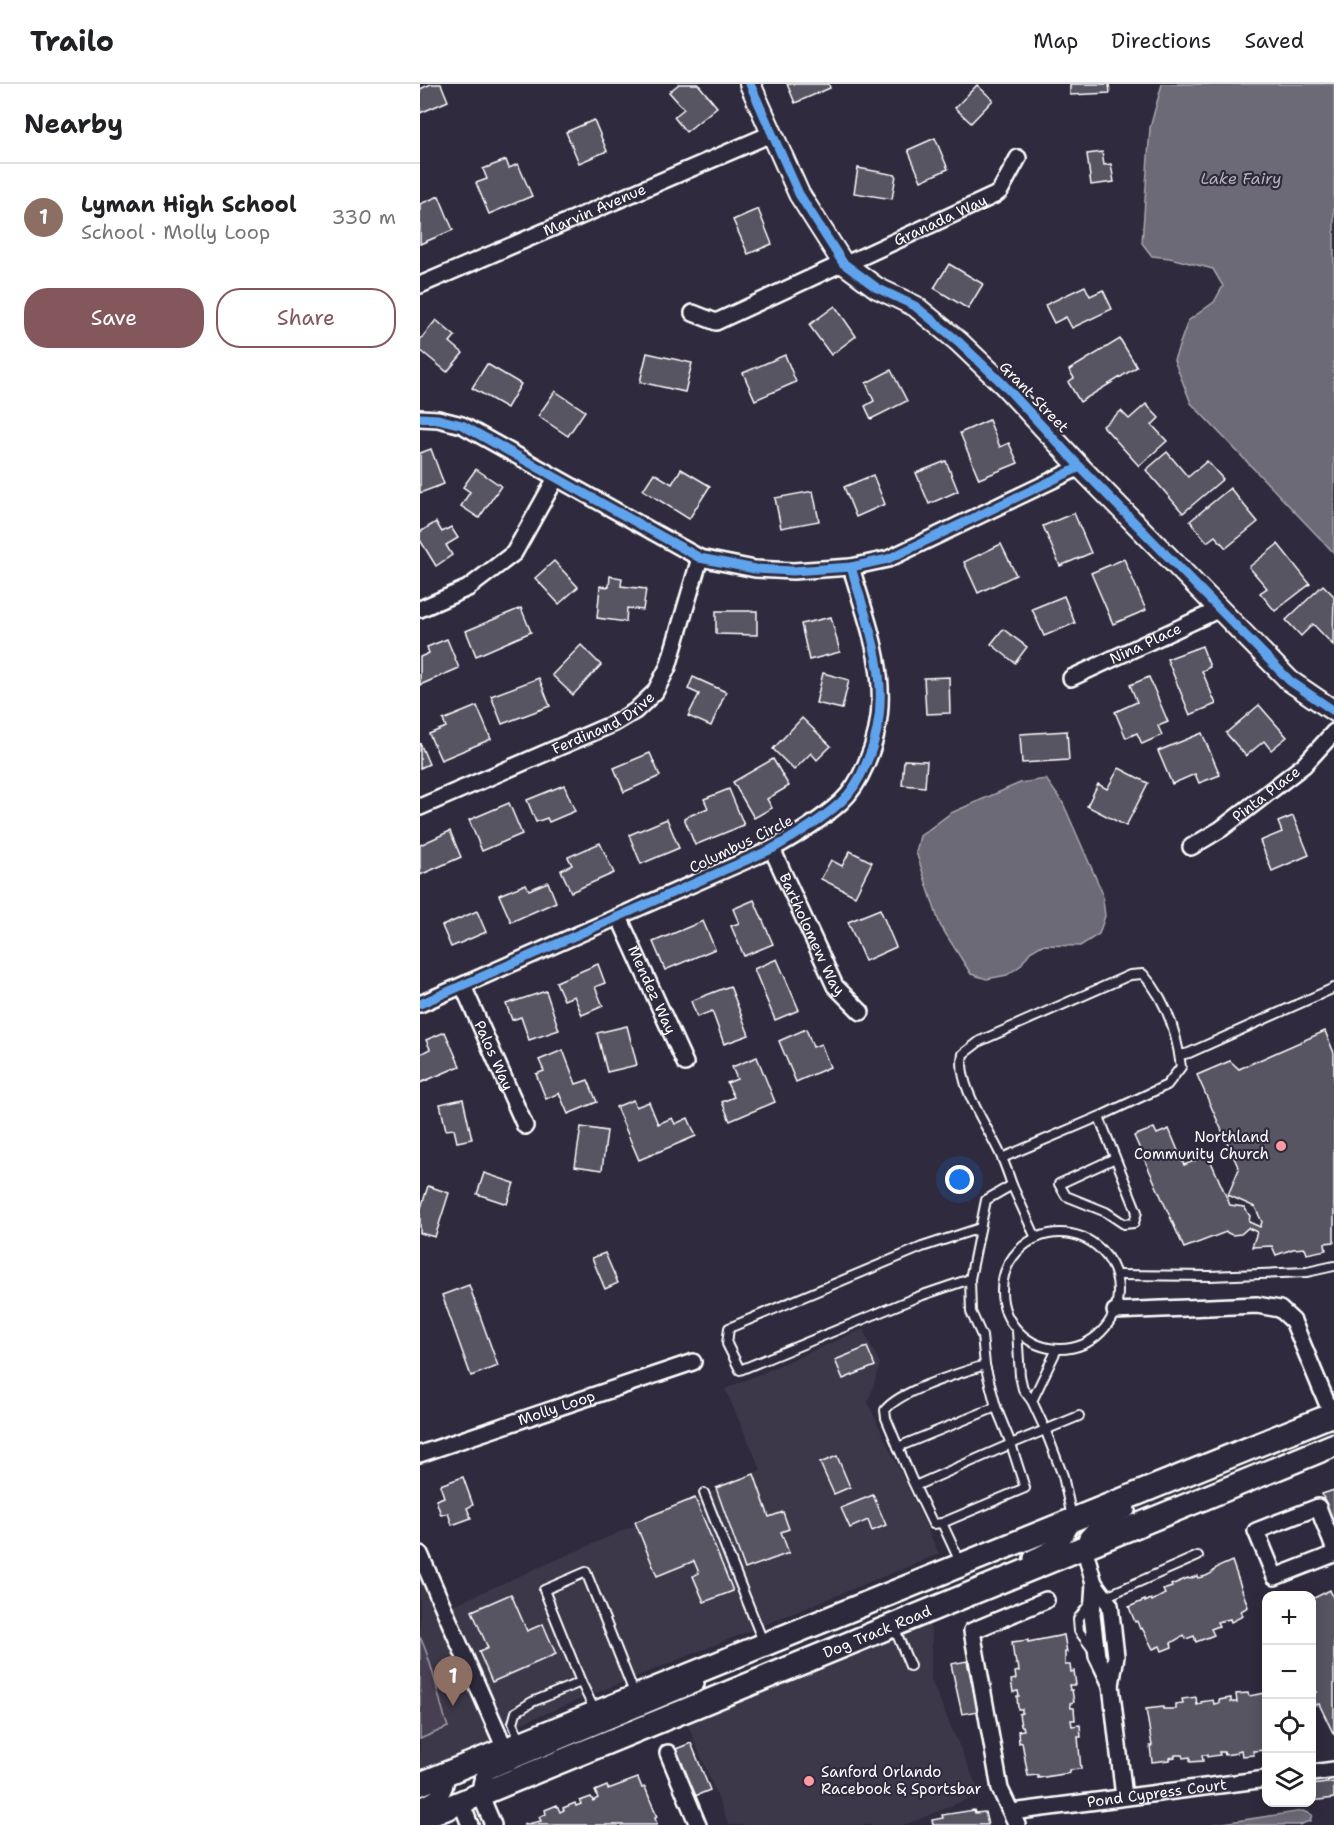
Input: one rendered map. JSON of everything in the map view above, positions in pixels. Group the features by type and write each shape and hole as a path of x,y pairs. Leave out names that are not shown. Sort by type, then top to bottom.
{"main road":[{"name":"Dog Track Road","path":"420,1784 1333,1416"},
{"name":"Dog Track Road","path":"420,1818 1334,1445"}],"street":[{"name":"Grant Street","path":"750,84 799,194 844,263 877,288 915,306 959,342 1004,385 1080,467 1290,681 1334,711"},
{"name":"Marvin Avenue","path":"420,285 771,134"},
{"name":"Granada Way","path":"693,313 716,322 995,195 1018,158"},
{"path":"420,418 438,419 462,425 700,558 755,569 793,571 851,567 888,559 1080,467"},
{"path":"420,609 468,588 514,553 556,478"},
{"name":"Ferdinand Drive","path":"420,807 615,723 635,711 655,692 668,668 700,558"},
{"name":"Columbus Circle","path":"420,1004 772,849 808,829 842,801 860,778 872,749 880,715 881,681 874,646 851,567"},
{"name":"Nina Place","path":"1071,678 1220,609"},
{"name":"Pinta Place","path":"1191,847 1221,829 1304,765 1334,732"},
{"name":"Bartholomew Way","path":"772,849 835,986 861,1012"},
{"name":"Mendez Way","path":"619,916 685,1063"},
{"name":"Palos Way","path":"463,986 525,1126"},
{"path":"1115,1311 1257,1305 1280,1309 1293,1321 1333,1416"},
{"name":"Molly Loop","path":"420,1454 693,1362"},
{"path":"1124,1797 1111,1686 1096,1648 1092,1615 1099,1599 1084,1548 1087,1537 1101,1522 1244,1462 1279,1436"},
{"path":"1334,1548 1318,1508 1256,1531 1275,1577 1334,1554"},
{"path":"768,1676 799,1652 1053,1548 1068,1533 1073,1520"},
{"path":"420,1554 513,1746"},
{"path":"1099,1599 1110,1605 1116,1656 1111,1686"},
{"path":"1015,1819 1000,1789 972,1631 1046,1600"},
{"path":"1096,1648 1114,1638"},
{"path":"470,1825 471,1798 482,1777 488,1771 742,1665 757,1656 764,1645"},
{"path":"668,1754 698,1825"},
{"path":"1316,1772 1334,1770"},
{"path":"420,1806 439,1798 444,1791 446,1773"},
{"name":"Pond Cypress Court","path":"1015,1819 1124,1797 1262,1780"},
{"path":"471,1798 494,1825"}],"lane":[{"path":"1002,1158 1167,1085 1181,1068 1180,1055 1171,1024 1154,987 1143,974 1130,975 980,1041 963,1054 961,1065 970,1094 1002,1158 1036,1238"},
{"path":"1180,1055 1334,988"},
{"path":"1099,1117 1137,1212 1134,1223 1124,1224 1106,1212 1066,1196 1059,1184 1115,1158"},
{"path":"985,1365 891,1402 885,1410 898,1447 933,1524 942,1523 1025,1488 996,1407 985,1365 982,1336 971,1312 970,1279 986,1200 1012,1185"},
{"path":"970,1279 917,1298 740,1370 727,1344 729,1329 922,1247 980,1228"},
{"path":"1066,1232 1086,1238 1102,1249 1114,1266 1117,1275 1118,1305 1109,1324 1095,1338 1077,1347 1056,1349 1029,1340 1017,1331 1006,1314 1002,1294 1004,1274 1013,1256 1028,1242 1046,1234 1066,1232"},
{"path":"1117,1275 1210,1276 1307,1272 1334,1266"},
{"path":"1017,1331 1023,1389 1032,1401 1045,1430 1062,1476 1073,1520"},
{"path":"1032,1401 1056,1349"},
{"path":"898,1447 996,1407"},
{"path":"915,1486 1079,1416"},
{"path":"705,1493 764,1645"},
{"path":"942,1523 961,1565"},
{"path":"1099,1599 1198,1556"},
{"path":"596,1713 544,1590 586,1572 636,1696"},
{"path":"893,1625 910,1666"},
{"path":"513,1746 513,1722 516,1712 532,1702 581,1682"}],"shaded area":[{"path":"863,1329 880,1364 868,1403 939,1554 505,1730 451,1606 761,1470 725,1389"},
{"path":"420,1554 505,1749 420,1784"},
{"path":"924,1613 932,1633 931,1680 980,1794 905,1825 729,1825 682,1711"},
{"path":"420,1637 429,1659 448,1727 420,1739"}],"water":[{"name":"Lake Fairy","path":"1162,84 1334,84 1334,553 1191,403 1174,360 1188,321 1214,302 1223,286 1213,269 1152,256 1142,243 1150,128"},
{"path":"1046,779 1063,803 1102,892 1105,916 1099,934 1080,946 1042,945 1030,952 1020,966 1007,975 987,979 971,974 940,925 916,852 920,836 951,813 1020,783"},
{"path":"1303,1811 1312,1815 1310,1821 1299,1825 1210,1825"}],"building":[{"path":"431,84 441,84 448,101 420,113 420,89"},
{"path":"679,84 698,84 717,107 686,132 674,117 684,109 669,92"},
{"path":"787,84 829,84 830,88 795,103"},
{"path":"1070,84 1109,84 1110,93 1070,95"},
{"path":"977,85 993,100 971,123 955,108"},
{"path":"594,120 607,151 579,163 566,132"},
{"path":"935,138 948,169 921,181 908,150"},
{"path":"1102,152 1104,165 1111,164 1114,182 1091,185 1087,154"},
{"path":"506,160 509,168 518,164 532,196 489,214 476,183 487,179 483,169"},
{"path":"858,168 896,175 892,199 854,193"},
{"path":"439,196 453,230 420,244 420,204"},
{"path":"758,209 772,244 748,254 733,220"},
{"path":"949,264 983,284 968,309 934,288"},
{"path":"1085,286 1090,296 1103,290 1112,309 1072,328 1066,317 1054,323 1045,305"},
{"path":"835,306 856,336 831,355 809,325"},
{"path":"436,320 455,336 450,342 463,353 447,372 420,350 420,340"},
{"path":"1120,339 1137,367 1080,402 1068,382 1074,378 1069,370"},
{"path":"647,353 692,363 685,392 640,382"},
{"path":"785,355 796,382 755,400 743,373"},
{"path":"487,364 521,384 507,408 472,388"},
{"path":"891,370 907,401 871,419 865,406 874,401 866,383"},
{"path":"555,391 585,411 568,436 538,416"},
{"path":"1146,404 1159,418 1152,425 1167,441 1139,466 1103,426 1121,411 1129,419"},
{"path":"989,420 1000,447 1009,443 1018,463 979,479 960,433"},
{"path":"431,449 444,484 420,493 420,453"},
{"path":"1167,452 1188,477 1207,461 1223,479 1183,513 1146,470"},
{"path":"946,461 958,491 929,504 916,473"},
{"path":"476,469 501,486 479,518 461,506 470,492 463,487"},
{"path":"681,469 710,486 689,519 643,490 654,473 672,484"},
{"path":"873,475 885,504 856,517 844,487"},
{"path":"1230,488 1258,522 1226,548 1215,536 1207,542 1190,521"},
{"path":"813,491 819,521 781,528 775,498"},
{"path":"1074,513 1091,553 1060,566 1043,526"},
{"path":"436,522 442,532 451,527 458,538 446,545 452,555 436,566 420,540 420,532"},
{"path":"1001,544 1016,575 978,593 964,562"},
{"path":"1278,544 1310,584 1275,611 1260,593 1267,588 1249,567"},
{"path":"1124,559 1146,610 1113,624 1091,573"},
{"path":"554,561 578,587 559,604 535,578"},
{"path":"610,576 622,578 621,586 646,589 643,610 627,608 626,622 597,618 600,586 609,587"},
{"path":"1323,585 1334,596 1333,645 1313,624 1301,636 1286,620"},
{"path":"1064,596 1075,623 1044,636 1032,609"},
{"path":"521,608 531,632 476,656 466,631"},
{"path":"716,611 757,611 757,635 716,634"},
{"path":"831,617 840,652 809,660 801,624"},
{"path":"1003,629 1027,647 1015,663 991,644"},
{"path":"447,639 459,668 420,685 420,657 429,653 427,647"},
{"path":"581,645 601,665 573,695 552,675"},
{"path":"1202,646 1210,667 1202,671 1216,704 1190,715 1167,659"},
{"path":"823,673 849,680 842,709 816,703"},
{"path":"693,677 726,692 711,726 688,716 699,694 688,689"},
{"path":"949,677 950,713 926,714 924,678"},
{"path":"1149,677 1168,722 1158,726 1162,735 1142,744 1137,733 1126,738 1115,712 1137,702 1130,685"},
{"path":"539,678 550,706 502,724 491,696"},
{"path":"1259,705 1287,737 1271,750 1264,741 1246,756 1226,733"},
{"path":"477,706 491,739 441,760 429,734 446,727 443,720"},
{"path":"802,718 831,746 817,760 811,753 794,770 773,749"},
{"path":"1067,731 1069,760 1022,763 1020,734"},
{"path":"1202,733 1220,775 1199,783 1195,774 1172,784 1158,751"},
{"path":"420,743 429,764 420,768"},
{"path":"650,753 660,776 624,792 614,768"},
{"path":"773,759 789,786 767,799 772,808 754,818 733,782"},
{"path":"904,760 927,761 925,787 902,785"},
{"path":"1119,768 1148,783 1126,826 1087,806 1098,784 1107,789"},
{"path":"564,785 575,811 549,822 547,818 536,822 527,800"},
{"path":"729,789 744,825 695,845 684,818 708,808 704,799"},
{"path":"509,803 522,834 482,851 469,820"},
{"path":"1293,816 1309,855 1272,871 1260,841 1282,832 1278,822"},
{"path":"667,819 679,848 641,864 629,835"},
{"path":"450,831 461,857 420,875 420,845"},
{"path":"600,843 614,873 571,892 561,870 572,865 568,857"},
{"path":"850,851 872,862 855,896 821,879 831,860 842,866"},
{"path":"548,882 556,902 511,922 499,895 526,884 529,890"},
{"path":"754,900 773,944 744,956 731,926 739,923 733,909"},
{"path":"880,909 896,947 865,961 848,922"},
{"path":"477,911 486,932 451,947 442,926"},
{"path":"703,921 715,949 665,970 653,942"},
{"path":"777,959 799,1010 775,1020 754,969"},
{"path":"598,964 605,983 595,987 603,1006 582,1015 574,996 564,1000 556,982"},
{"path":"730,986 749,1035 724,1044 712,1011 697,1017 691,1001"},
{"path":"546,991 559,1030 529,1040 521,1017 512,1020 506,1004"},
{"path":"627,1026 637,1065 607,1072 597,1033"},
{"path":"806,1029 813,1047 821,1044 830,1067 796,1082 779,1041"},
{"name":"Northland Community Church","path":"1325,1031 1334,1053 1334,1242 1325,1243 1326,1250 1307,1254 1305,1248 1293,1249 1276,1255 1272,1246 1252,1247 1257,1232 1248,1228 1241,1234 1232,1235 1226,1232 1184,1248 1134,1136 1154,1128 1157,1134 1169,1129 1184,1165 1208,1155 1230,1205 1244,1207 1250,1216 1249,1222 1260,1227 1262,1222 1255,1207 1228,1195 1239,1169 1197,1075 1230,1061 1239,1069"},
{"path":"445,1032 460,1066 420,1083 420,1054 430,1049 426,1040"},
{"path":"563,1050 576,1084 588,1080 597,1102 568,1114 559,1093 546,1099 536,1074 544,1071 539,1060"},
{"path":"757,1057 775,1102 730,1121 722,1102 734,1097 727,1083 737,1079 732,1067"},
{"path":"463,1099 472,1139 457,1142 454,1129 446,1130 440,1104"},
{"path":"633,1100 636,1107 649,1102 658,1124 672,1118 675,1124 688,1118 696,1136 639,1160 616,1107"},
{"path":"581,1127 607,1131 602,1170 575,1166"},
{"path":"484,1173 514,1183 507,1204 477,1194"},
{"path":"428,1186 449,1193 435,1237 420,1233 420,1211"},
{"path":"605,1253 618,1283 605,1289 592,1258"},
{"path":"469,1285 498,1366 471,1376 442,1295"},
{"path":"867,1347 875,1366 843,1379 835,1360"},
{"path":"837,1456 850,1487 834,1494 820,1463"},
{"path":"754,1474 769,1517 783,1512 789,1529 781,1532 789,1553 745,1569 716,1488"},
{"path":"463,1477 473,1505 467,1508 471,1518 452,1525 448,1513 441,1515 436,1500 444,1497 440,1485"},
{"path":"1334,1490 1334,1524 1322,1494"},
{"path":"873,1495 886,1525 872,1531 868,1520 850,1528 841,1508"},
{"path":"695,1498 733,1591 704,1602 693,1576 699,1573 694,1561 657,1576 635,1522"},
{"path":"1232,1561 1248,1607 1241,1611 1243,1616 1231,1622 1230,1619 1217,1622 1219,1626 1211,1629 1214,1635 1196,1642 1194,1636 1186,1639 1184,1635 1171,1643 1172,1647 1162,1651 1160,1646 1153,1649 1142,1628 1140,1629 1137,1621 1135,1622 1129,1607 1145,1600 1145,1602 1151,1599 1152,1601 1165,1594 1163,1590 1172,1587 1171,1585 1188,1578 1206,1576 1216,1568"},
{"path":"1330,1590 1334,1600 1334,1735 1319,1704 1316,1705 1316,1597"},
{"path":"511,1594 527,1631 543,1624 556,1654 492,1682 479,1652 488,1648 472,1611"},
{"path":"1064,1635 1067,1652 1065,1652 1065,1665 1070,1665 1071,1672 1074,1671 1076,1685 1069,1685 1074,1702 1070,1703 1071,1708 1074,1708 1075,1720 1071,1720 1072,1726 1080,1725 1081,1737 1078,1737 1081,1769 1038,1778 1038,1775 1028,1776 1022,1742 1019,1743 1018,1731 1024,1730 1019,1714 1022,1713 1022,1709 1018,1709 1018,1691 1013,1692 1011,1680 1016,1679 1015,1672 1019,1671 1014,1658 1012,1642 1028,1640 1028,1642"},
{"path":"967,1661 978,1711 962,1714 951,1664"},
{"path":"1248,1693 1249,1696 1262,1694 1262,1750 1253,1751 1254,1755 1242,1756 1241,1750 1225,1755 1224,1752 1219,1752 1220,1755 1207,1757 1207,1755 1202,1755 1203,1761 1190,1762 1190,1757 1183,1758 1182,1755 1175,1755 1169,1760 1152,1762 1146,1709 1163,1707 1163,1709 1176,1709 1176,1704 1183,1703 1182,1699 1196,1697 1197,1705 1213,1700 1214,1704 1219,1703 1219,1700 1231,1698 1231,1702 1237,1702 1236,1694"},
{"path":"691,1743 710,1790 695,1796 676,1749"},
{"path":"638,1778 642,1788 645,1787 657,1817 655,1818 657,1825 523,1825 541,1821 539,1817 546,1814 545,1810 557,1805 560,1812 564,1810 563,1808 575,1803 576,1806 581,1804 580,1801 591,1797 593,1801 598,1798 595,1791 607,1786 608,1789"},
{"path":"1334,1782 1334,1798 1316,1800 1316,1784"},
{"path":"974,1810 975,1813 985,1812 988,1825 933,1825 932,1820 943,1818 942,1815"}],"cycle path":[{"path":"750,84 799,194 843,263 877,288 915,306 959,342 1004,385 1080,467 1290,681 1334,711"},
{"path":"420,418 438,419 462,425 700,558 755,569 793,571 851,567 888,559 1080,467"},
{"path":"420,1004 772,849 817,822 845,798 866,764 880,713 878,665 851,567"}],"place":[{"name":"Northland Community Church","path":"1281,1146"},
{"name":"Lyman High School","path":"453,1706"},
{"name":"Sanford Orlando Racebook & Sportsbar","path":"809,1781"}]}
